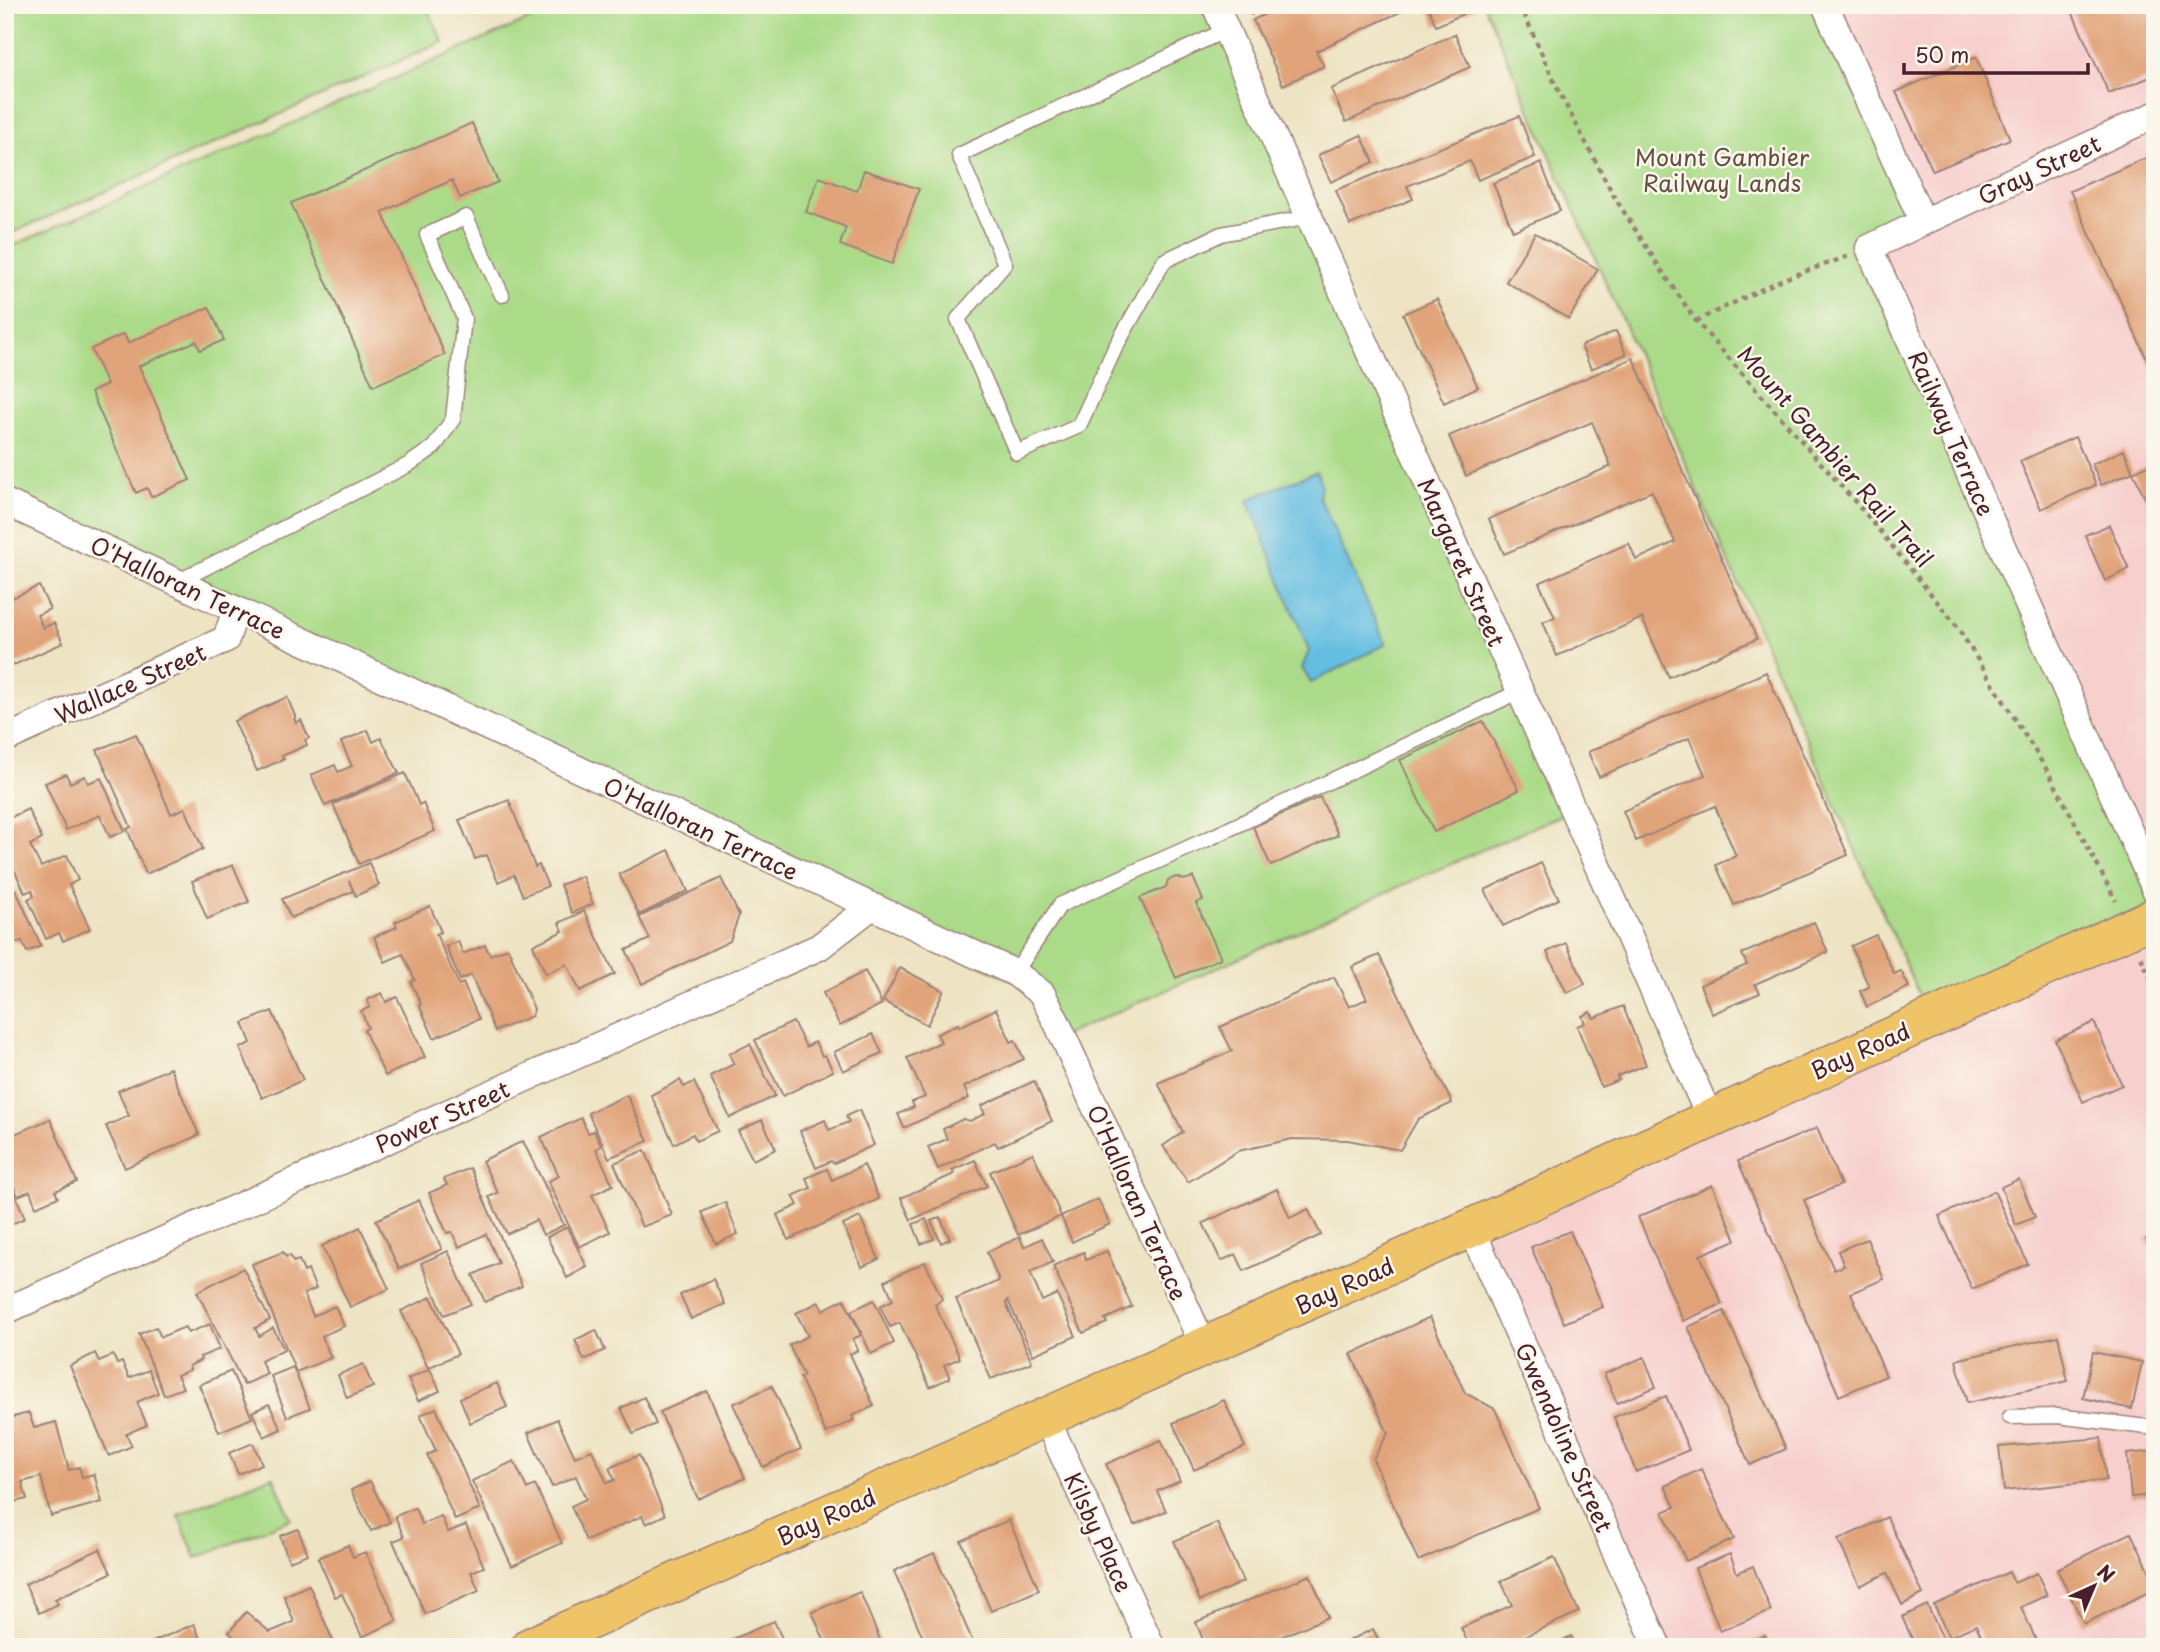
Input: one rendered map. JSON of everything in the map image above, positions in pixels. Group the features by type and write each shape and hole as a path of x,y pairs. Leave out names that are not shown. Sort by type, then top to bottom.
{"main road":[{"name":"Bay Road","path":"530,1647 1471,1228 2148,921"}],"street":[{"name":"Margaret Street","path":"1215,5 1710,1118"},
{"path":"1825,5 1923,222 1870,248"},
{"name":"Gray Street","path":"1923,222 2155,115"},
{"name":"Railway Terrace","path":"1870,248 2155,889"},
{"name":"O'Halloran Terrace","path":"5,502 1015,972 1042,994 1204,1347"},
{"name":"Wallace Street","path":"5,739 226,639 236,610"},
{"name":"Power Street","path":"5,1311 819,947 871,907"},
{"name":"Gwendoline Street","path":"1471,1228 1658,1647"},
{"name":"Kilsby Place","path":"1046,1418 1152,1647"}],"lane":[{"path":"1226,30 959,155 1005,264 958,319 1017,453 1079,426 1115,348 1164,261 1221,234 1309,216"},
{"path":"177,582 408,465 434,447 453,419 464,318 427,235 466,218 502,295"},
{"path":"1015,972 1060,905 1210,838 1520,691"},
{"path":"2010,1417 2057,1416 2147,1427 2155,1425"}],"path":[{"name":"Mount Gambier Rail Trail","path":"1520,5 1558,90 1615,198 1696,321 1871,520 1956,625 2050,775 2112,892 2148,921"},
{"path":"1696,321 1781,280 1870,248"}],"shaded area":[{"path":"1813,5 2155,5 2155,890 1857,245"},
{"path":"2155,917 2155,1647 1662,1647 1471,1228"}],"green space":[{"path":"5,5 426,5 443,42 5,236"},
{"path":"562,5 1215,5 1572,810 1063,1036 1042,994 5,502 5,249"},
{"name":"Mount Gambier Railway Lands","path":"1484,5 1813,5 1913,217 1857,245 2154,908 1925,1009"},
{"path":"273,1476 291,1519 196,1558 178,1515"}],"water":[{"path":"1317,471 1321,486 1319,497 1386,644 1311,683 1302,668 1309,651 1248,500"}],"building":[{"path":"1247,5 1272,5 1251,15"},
{"path":"1284,5 1415,5 1316,51 1324,66 1283,85 1253,20"},
{"path":"1427,5 1474,5 1475,9 1436,26"},
{"path":"2069,5 2155,5 2155,75 2109,94"},
{"path":"1455,34 1470,67 1346,122 1331,89"},
{"path":"1976,57 2010,139 1933,171 1896,92"},
{"path":"1519,116 1535,157 1478,180 1470,161 1407,186 1413,199 1350,225 1336,190"},
{"path":"472,123 498,182 460,198 452,180 382,212 445,355 373,386 291,203"},
{"path":"1361,135 1374,162 1331,182 1318,155"},
{"path":"2155,154 2155,377 2070,191"},
{"path":"1541,163 1560,211 1513,231 1493,183"},
{"path":"864,170 919,189 892,264 840,245 846,227 806,212 819,177 857,191"},
{"path":"1535,233 1598,269 1569,319 1506,282"},
{"path":"1437,299 1478,387 1444,403 1403,314"},
{"path":"209,307 224,340 200,350 196,341 139,366 190,480 151,497 147,488 136,493 91,392 107,385 91,349 124,334 128,343"},
{"path":"1616,331 1626,354 1591,369 1581,346"},
{"path":"1633,358 1757,639 1669,677 1642,618 1557,656 1543,622 1555,617 1539,583 1629,543 1636,560 1675,542 1652,491 1504,554 1489,519 1611,466 1592,422 1466,476 1449,436"},
{"path":"2075,437 2096,485 2041,509 2020,461"},
{"path":"2124,450 2133,472 2101,485 2092,464"},
{"path":"2155,462 2155,519 2133,472"},
{"path":"2109,525 2129,569 2105,581 2085,535"},
{"path":"39,586 50,609 37,615 43,628 54,623 63,643 5,669 5,594 8,600"},
{"path":"1766,672 1848,855 1734,905 1716,865 1736,856 1715,806 1636,841 1623,811 1705,775 1689,738 1599,777 1588,752"},
{"path":"287,697 296,723 301,720 309,738 305,740 307,745 257,771 234,721"},
{"path":"1483,721 1519,790 1434,832 1400,760"},
{"path":"368,730 373,742 381,738 399,773 325,806 311,775 335,765 338,772 352,766 341,742"},
{"path":"136,734 171,814 185,808 203,849 146,874 127,829 131,827 97,750"},
{"path":"405,773 419,805 423,803 435,831 359,864 333,804"},
{"path":"66,774 70,783 85,776 88,783 101,778 125,831 110,837 100,815 66,830 45,783"},
{"path":"1320,797 1338,835 1271,866 1253,827"},
{"path":"509,800 535,867 539,865 548,886 523,896 514,875 498,882 487,855 475,859 459,820"},
{"path":"28,809 42,839 30,845 41,867 67,855 78,880 69,885 90,929 63,941 59,933 46,939 28,899 34,896 32,890 25,893 5,850 5,820"},
{"path":"669,850 688,891 639,915 619,874"},
{"path":"369,863 379,885 356,896 349,881 353,891 291,918 282,899"},
{"path":"1541,863 1559,899 1503,926 1485,890"},
{"path":"233,865 249,902 207,919 192,881"},
{"path":"582,876 593,904 572,913 560,885"},
{"path":"1177,877 1184,880 1193,877 1203,900 1196,903 1221,958 1176,978 1140,898 1166,887 1168,880"},
{"path":"721,878 739,915 730,941 642,984 626,950 650,939 639,917"},
{"path":"16,890 41,946 27,952 22,941 15,943 5,921 5,895"},
{"path":"430,906 441,932 436,934 459,985 463,983 479,1019 434,1038 419,1005 421,1004 411,982 415,980 403,954 385,962 374,937 397,927 395,922"},
{"path":"584,911 615,974 580,991 567,964 546,974 533,945 563,931 559,923"},
{"path":"1814,922 1828,952 1755,984 1760,993 1712,1014 1700,985 1747,965 1742,954"},
{"path":"1876,935 1894,974 1901,971 1909,987 1867,1007 1860,991 1869,987 1851,946"},
{"path":"458,941 463,954 485,945 490,955 508,948 534,1009 532,1016 495,1031 471,975 460,980 446,946"},
{"path":"1566,943 1585,984 1567,993 1547,952"},
{"path":"1379,955 1452,1103 1418,1119 1400,1150 1348,1140 1292,1139 1238,1151 1188,1182 1163,1146 1183,1132 1158,1083 1232,1051 1220,1027 1334,977 1349,1007 1367,999 1352,967"},
{"path":"900,968 944,991 927,1025 883,1001"},
{"path":"865,971 882,1004 840,1026 823,993"},
{"path":"382,993 386,1002 397,997 425,1057 385,1076 364,1030 368,1028 361,1011 370,1007 367,1000"},
{"path":"1623,1006 1646,1065 1617,1076 1619,1080 1601,1087 1577,1026 1585,1023 1582,1016 1590,1012 1594,1018"},
{"path":"996,1009 1011,1042 1015,1040 1024,1059 964,1087 969,1098 904,1128 898,1114 914,1107 912,1102 925,1097 907,1058 941,1042 937,1034 958,1024 959,1027"},
{"path":"272,1011 303,1080 262,1098 240,1048 251,1043 243,1023"},
{"path":"793,1022 806,1047 815,1042 833,1071 783,1096 755,1040"},
{"path":"2094,1022 2122,1085 2083,1102 2055,1040"},
{"path":"873,1034 882,1053 843,1071 834,1052"},
{"path":"750,1044 775,1096 730,1118 710,1076 734,1064 729,1054"},
{"path":"170,1068 199,1135 125,1168 106,1126 129,1116 118,1091"},
{"path":"680,1080 684,1087 694,1082 718,1131 696,1141 693,1134 674,1144 651,1095"},
{"path":"1034,1081 1052,1121 998,1147 995,1142 938,1169 928,1147 947,1139 943,1129 963,1119 970,1121 985,1114 981,1106"},
{"path":"627,1095 648,1141 609,1158 588,1113"},
{"path":"859,1110 874,1145 816,1168 800,1131 825,1120 829,1130 849,1122 846,1116"},
{"path":"581,1118 588,1133 594,1131 601,1146 596,1149 613,1185 592,1195 610,1232 579,1247 548,1181 559,1176 541,1137"},
{"path":"50,1119 77,1182 55,1191 58,1197 36,1207 30,1191 18,1196 5,1167 5,1156 10,1154 5,1138"},
{"path":"762,1120 776,1149 753,1160 738,1131"},
{"path":"1817,1128 1841,1185 1804,1200 1834,1270 1844,1266 1838,1251 1867,1239 1884,1279 1851,1293 1886,1376 1839,1396 1738,1161"},
{"path":"523,1141 564,1225 543,1235 536,1220 507,1234 489,1197 498,1193 482,1161"},
{"path":"645,1150 672,1215 642,1227 614,1163"},
{"path":"1033,1153 1061,1216 1018,1235 990,1172"},
{"path":"975,1160 987,1186 911,1220 901,1198 954,1174 952,1170"},
{"path":"864,1165 879,1199 788,1240 777,1215 798,1205 793,1196 811,1188 806,1178 827,1169 832,1180"},
{"path":"470,1168 522,1286 485,1302 473,1275 499,1263 486,1234 459,1247 452,1232 447,1233 429,1193 447,1185 444,1179"},
{"path":"5,1171 25,1218 5,1227"},
{"path":"2019,1179 2035,1217 2016,1225 2001,1187"},
{"path":"1712,1185 1736,1240 1700,1255 1722,1304 1683,1321 1638,1217"},
{"path":"1277,1189 1290,1218 1308,1209 1321,1235 1244,1271 1236,1254 1221,1261 1203,1223"},
{"path":"1994,1191 2028,1264 1972,1289 1939,1216"},
{"path":"1098,1199 1110,1224 1072,1242 1061,1216"},
{"path":"419,1200 442,1249 399,1269 376,1220"},
{"path":"725,1202 738,1234 716,1244 702,1212"},
{"path":"860,1217 879,1259 862,1267 843,1225"},
{"path":"940,1217 950,1239 941,1243 931,1221"},
{"path":"926,1219 934,1239 921,1244 913,1224"},
{"path":"360,1227 389,1289 350,1307 322,1246"},
{"path":"567,1227 587,1267 567,1278 547,1237"},
{"path":"1570,1231 1603,1307 1564,1323 1531,1247"},
{"path":"2155,1235 2155,1256 2146,1239"},
{"path":"1020,1237 1024,1247 1042,1238 1053,1262 1030,1272 1042,1301 1057,1294 1076,1336 1033,1355 1008,1300 1006,1303 1032,1362 991,1379 956,1299 999,1281 987,1252"},
{"path":"448,1251 471,1304 444,1315 421,1263"},
{"path":"1107,1251 1132,1307 1105,1319 1107,1323 1083,1333 1053,1266 1084,1252 1086,1260"},
{"path":"283,1252 286,1257 290,1255 293,1262 299,1260 304,1272 308,1270 316,1289 304,1294 313,1316 335,1306 344,1326 322,1336 331,1358 296,1372 252,1264"},
{"path":"925,1262 942,1299 935,1305 960,1358 944,1365 950,1378 930,1387 900,1323 890,1327 880,1306 893,1300 885,1281"},
{"path":"243,1268 270,1320 255,1328 259,1336 273,1328 284,1349 261,1361 267,1374 244,1385 197,1292"},
{"path":"713,1279 725,1304 691,1319 680,1295"},
{"path":"431,1297 458,1354 428,1368 401,1311"},
{"path":"844,1299 861,1335 853,1339 858,1350 850,1354 874,1406 852,1416 854,1420 826,1433 800,1378 804,1376 789,1345 808,1336 796,1313 819,1302 823,1310"},
{"path":"874,1300 894,1343 871,1354 851,1311"},
{"path":"1724,1311 1786,1449 1750,1465 1688,1327"},
{"path":"1430,1317 1465,1393 1495,1409 1539,1508 1418,1561 1373,1459 1388,1433 1351,1354"},
{"path":"210,1324 220,1349 200,1357 201,1360 189,1366 190,1370 177,1375 183,1388 164,1395 139,1334 156,1327 161,1337 185,1327 188,1333"},
{"path":"596,1330 605,1350 584,1360 575,1340"},
{"path":"2058,1336 2068,1381 1967,1403 1956,1360"},
{"path":"2093,1352 2142,1362 2132,1409 2083,1398"},
{"path":"95,1353 99,1361 113,1355 117,1364 122,1362 129,1378 149,1370 158,1393 137,1402 147,1425 126,1434 132,1446 109,1456 70,1366"},
{"path":"1644,1357 1656,1387 1617,1403 1604,1374"},
{"path":"363,1364 373,1387 347,1398 338,1375"},
{"path":"293,1367 310,1408 287,1417 271,1376"},
{"path":"430,1369 440,1391 418,1401 408,1379"},
{"path":"231,1371 252,1418 219,1432 199,1385"},
{"path":"497,1383 507,1407 470,1423 460,1398"},
{"path":"772,1386 801,1449 763,1467 733,1404"},
{"path":"707,1391 745,1478 698,1499 660,1412"},
{"path":"1666,1396 1689,1450 1636,1472 1614,1417"},
{"path":"644,1397 656,1424 633,1434 621,1408"},
{"path":"1224,1400 1245,1447 1194,1470 1173,1423"},
{"path":"269,1404 281,1429 264,1437 252,1412"},
{"path":"436,1408 480,1509 455,1520 427,1455 436,1451 420,1415"},
{"path":"29,1413 34,1428 56,1422 69,1470 79,1467 82,1477 94,1474 102,1502 51,1516 41,1477 22,1482 27,1499 5,1504 5,1419"},
{"path":"557,1419 575,1457 592,1450 607,1483 615,1480 609,1468 639,1455 665,1515 646,1524 642,1516 586,1541 571,1506 586,1499 576,1476 552,1487 528,1433"},
{"path":"2101,1438 2106,1480 2004,1491 1999,1447"},
{"path":"1161,1440 1180,1481 1157,1491 1166,1511 1134,1525 1106,1464"},
{"path":"253,1443 262,1464 238,1474 229,1453"},
{"path":"2155,1451 2155,1495 2131,1497 2127,1454"},
{"path":"514,1461 527,1489 535,1485 562,1543 512,1566 472,1481"},
{"path":"1701,1469 1734,1539 1686,1561 1663,1512 1675,1507 1665,1486"},
{"path":"370,1481 390,1522 371,1531 351,1490"},
{"path":"415,1508 422,1524 441,1516 448,1532 466,1525 484,1567 471,1572 479,1591 425,1614 393,1541 404,1537 395,1516"},
{"path":"1887,1517 1923,1594 1902,1605 1887,1573 1860,1586 1838,1540"},
{"path":"1009,1520 1039,1590 991,1611 961,1541"},
{"path":"1217,1523 1243,1582 1200,1601 1174,1541"},
{"path":"298,1529 308,1554 289,1561 280,1536"},
{"path":"2131,1533 2155,1582 2155,1589 2084,1624 2057,1569"},
{"path":"348,1545 353,1557 365,1552 397,1621 362,1637 342,1594 335,1597 318,1558"},
{"path":"100,1549 111,1573 55,1599 58,1604 39,1613 25,1584"},
{"path":"934,1553 973,1642 962,1647 927,1647 894,1571"},
{"path":"1730,1554 1737,1573 1753,1566 1771,1611 1720,1631 1695,1568"},
{"path":"1554,1557 1579,1612 1501,1647 1470,1647 1461,1628 1512,1605 1501,1581"},
{"path":"2009,1572 2014,1583 2037,1573 2047,1595 2021,1607 2039,1647 1986,1647 1976,1625 1949,1637 1934,1605"},
{"path":"1310,1575 1328,1617 1257,1647 1206,1647 1196,1622"},
{"path":"309,1585 333,1641 318,1647 244,1647 229,1632 246,1612 270,1632 294,1622 284,1596"},
{"path":"860,1592 883,1647 827,1647 812,1612"},
{"path":"1927,1605 1947,1647 1916,1647 1902,1617"},
{"path":"774,1621 786,1647 734,1647 731,1640"},
{"path":"194,1624 204,1647 141,1647"},
{"path":"1373,1629 1382,1647 1336,1647"},
{"path":"1765,1635 1771,1647 1741,1647"},
{"path":"1571,1636 1576,1647 1549,1647"}]}
